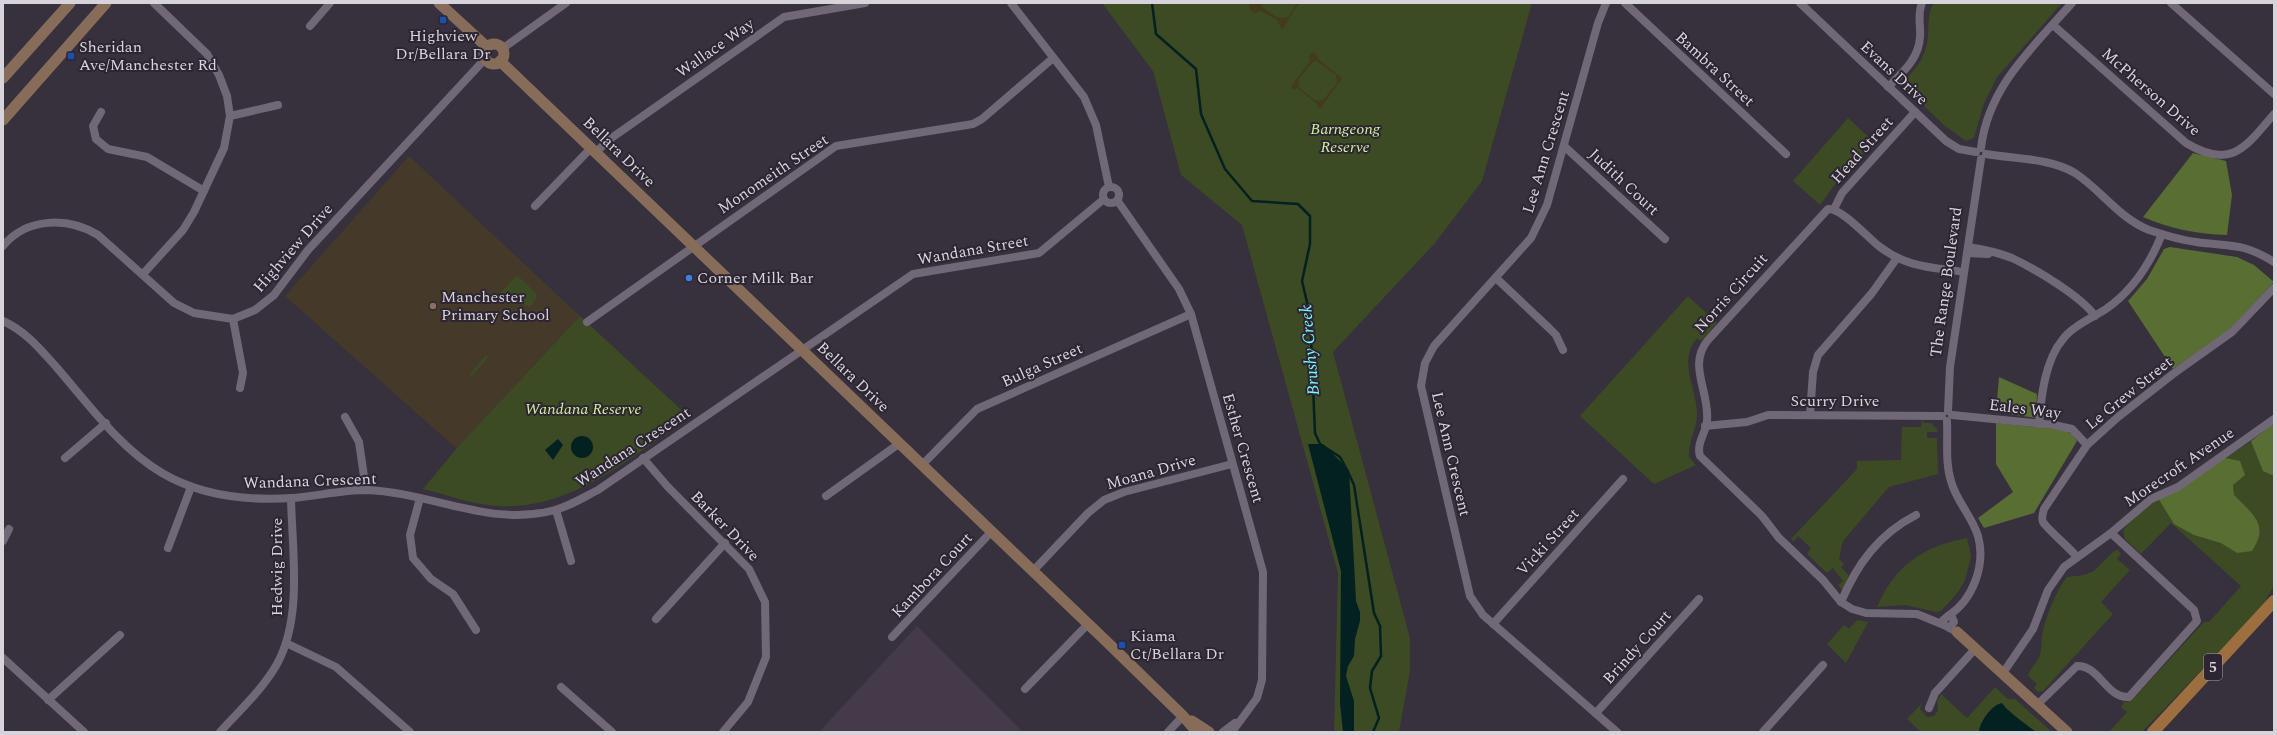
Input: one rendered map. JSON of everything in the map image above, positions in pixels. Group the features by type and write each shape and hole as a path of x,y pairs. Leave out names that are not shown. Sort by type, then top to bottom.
{"main road":[{"path":"3,78 70,3"},
{"path":"3,120 106,3"},
{"path":"439,3 487,47"},
{"path":"495,44 502,49 503,53 500,61 492,64 485,59 484,51 487,47 495,44"},
{"name":"Bellara Drive","path":"500,61 1034,571 1183,716 1197,732"},
{"name":"5","path":"2153,732 2274,601"},
{"path":"1951,622 1975,648 2067,732"},
{"name":"Bellara Drive","path":"1183,716 1209,732"}],"street":[{"path":"143,274 183,230 204,191 224,148 230,116 227,96 219,75 207,54 154,3"},
{"path":"310,26 330,3"},
{"path":"502,49 566,3"},
{"name":"Wallace Way","path":"535,206 594,150 784,16 865,3"},
{"path":"1011,3 1052,58 1084,97 1096,125 1109,187"},
{"name":"Lee Ann Crescent","path":"1598,23 1601,3"},
{"name":"Lee Ann Crescent","path":"1606,3 1598,23 1547,205 1538,228 1496,278 1434,346 1425,363 1421,386 1470,596 1478,609 1493,624 1617,732"},
{"name":"Bambra Street","path":"1625,3 1786,154"},
{"name":"Evans Drive","path":"1800,3 1952,146 1981,153"},
{"path":"1888,87 1910,64 1918,49 1920,39 1919,10 1922,3"},
{"name":"The Range Boulevard","path":"1951,622 1973,587 1978,573 1980,547 1974,528 1959,502 1951,482 1947,460 1947,416 1950,367 1985,124 1997,94 2018,63 2072,3"},
{"path":"2171,3 2274,94"},
{"name":"McPherson Drive","path":"2053,25 2186,143 2203,154 2220,156 2244,148 2274,114"},
{"name":"Monomeith Street","path":"587,322 836,146 973,124 982,119 1052,58"},
{"name":"Highview Drive","path":"233,319 255,310 274,295 308,250 485,59"},
{"path":"230,116 278,105"},
{"path":"101,112 93,126 96,139 108,149 148,157 204,191"},
{"name":"Head Street","path":"1834,209 1842,193 1915,112"},
{"name":"Judith Court","path":"1564,146 1665,239"},
{"path":"1981,153 2048,164 2067,169 2083,180 2127,217 2148,229 2162,234 2197,242 2236,245 2260,254 2274,262"},
{"path":"1109,187 1118,191 1117,200 1110,203 1104,199 1104,192 1109,187"},
{"name":"Wandana Street","path":"802,350 913,274 1039,253 1104,199"},
{"name":"Esther Crescent","path":"1117,200 1179,289 1191,314 1263,572 1262,680 1257,698 1232,732"},
{"path":"1834,209 1894,256 1919,266 1964,274"},
{"name":"Norris Circuit","path":"1834,209 1824,212 1702,347 1698,361 1707,407 1706,424 1699,446 1700,456 1762,516 1779,538 1823,580 1841,602 1852,609 1866,614 1917,614 1934,620 1951,622"},
{"path":"3,246 25,228 46,222 72,224 86,228 98,235 174,303 194,313 233,319 243,373 240,388"},
{"path":"2039,424 2042,390 2055,351 2067,334 2114,303 2133,285 2156,249 2162,234"},
{"path":"1968,250 1995,254 2020,262 2082,301 2095,316"},
{"path":"1813,415 1813,372 1818,355 1882,278 1894,256"},
{"path":"1496,278 1549,328 1556,336 1563,350"},
{"name":"Le Grew Street","path":"2077,557 2064,541 2044,523 2042,517 2044,509 2087,445 2118,417 2160,383 2232,332 2274,288"},
{"name":"Bulga Street","path":"922,465 977,409 1191,314"},
{"name":"Wandana Crescent","path":"3,321 28,335 136,455 162,473 191,487 233,497 291,498 366,490 420,498 475,512 495,515 532,514 556,510 598,490 802,350"},
{"name":"Scurry Drive","path":"1706,424 1747,422 1768,415 1947,416"},
{"path":"345,416 359,442 366,490"},
{"name":"Eales Way","path":"1947,416 2039,424 2072,429 2087,445"},
{"name":"Morecroft Avenue","path":"2001,672 2017,653 2033,629 2052,582 2064,567 2111,534 2151,499 2178,487 2274,419"},
{"path":"65,458 106,423"},
{"path":"826,496 900,443"},
{"name":"Barker Drive","path":"643,458 668,487 749,569 764,602 766,657 748,702 723,732"},
{"name":"Moana Drive","path":"1034,571 1088,514 1104,500 1124,492 1232,464"},
{"name":"Vicki Street","path":"1493,624 1623,479"},
{"path":"168,548 191,487"},
{"name":"Hedwig Drive","path":"220,732 263,684 277,664 286,643 292,618 293,600 291,498"},
{"path":"420,498 410,535 413,558 431,579 453,594 476,630"},
{"path":"556,510 571,561"},
{"path":"1841,602 1856,570 1873,547 1894,528 1916,515"},
{"path":"3,541 9,529"},
{"name":"Kambora Court","path":"892,637 992,531"},
{"path":"2039,707 2073,670 2082,666 2091,671 2116,694 2129,697 2198,621 2194,610 2111,534"},
{"path":"656,619 725,543"},
{"name":"Brindy Court","path":"1596,713 1699,599"},
{"path":"1025,690 1088,624"},
{"path":"48,700 120,635"},
{"path":"286,643 336,666 410,732"},
{"path":"1929,708 1935,693 1975,648"},
{"path":"3,658 84,732"},
{"path":"1763,732 1823,665"},
{"path":"561,687 612,732"},
{"path":"1168,732 1183,716"},
{"name":"Esther Crescent","path":"1222,732 1241,720"}],"shaded area":[{"name":"Manchester Primary School","path":"409,156 580,316 457,449 285,296"},
{"path":"582,436 590,439 593,447 590,455 582,458 574,455 571,447 574,439"},
{"path":"558,439 563,445 553,460 545,450"},
{"path":"1308,444 1323,444 1349,470 1356,601 1360,612 1360,621 1355,639 1354,656 1348,666 1346,676 1354,701 1354,732 1343,732 1340,703 1341,571"},
{"path":"917,626 1023,732 819,732"},
{"path":"2002,703 2013,714 2036,732 1979,732 1981,724 1990,710"}],"green space":[{"name":"Barngeong Reserve","path":"1102,3 1532,3 1482,181 1435,243 1333,352 1410,638 1410,671 1399,732 1334,732 1338,573 1242,225 1181,175 1153,71"},
{"path":"1934,3 2062,3 1997,77 1984,103 1974,138 1966,141 1945,126 1905,88 1905,80 1914,70 1923,55 1928,37 1929,15"},
{"path":"1848,118 1874,142 1833,187 1820,205 1793,181"},
{"path":"2193,153 2226,161 2232,195 2227,235 2184,230 2164,225 2143,217"},
{"path":"2170,247 2237,257 2254,265 2274,282 2228,331 2173,369 2128,301 2147,279 2164,249"},
{"path":"517,275 536,293 536,299 530,307 505,297 500,293"},
{"path":"1688,296 1717,323 1701,341 1697,338 1691,347 1689,356 1688,365 1696,404 1697,420 1690,446 1689,457 1696,465 1654,484 1580,416"},
{"name":"Wandana Reserve","path":"580,316 689,417 600,478 577,490 552,499 526,505 499,506 470,502 423,489 457,448"},
{"path":"486,355 488,357 472,376 470,374"},
{"path":"1999,377 2037,394 2036,418 1996,412"},
{"path":"1902,419 1902,427 1921,427 1922,419 1924,423 1931,423 1937,429 1937,432 1927,432 1927,438 1937,438 1938,474 1889,487 1843,541 1839,559 1844,564 1841,567 1849,576 1842,590 1838,585 1843,581 1833,568 1827,573 1807,554 1811,548 1798,536 1793,542 1791,539 1857,469 1857,461 1901,460"},
{"path":"1996,423 2064,430 2072,434 2077,441 2034,513 1984,528 1978,518 2013,492 1996,464"},
{"path":"2274,423 2274,476 2263,471 2251,441"},
{"path":"2274,426 2274,585 2263,606 2142,732 2109,732 2127,712 2121,707 2124,702 2131,701 2204,622 2209,622 2241,586 2171,523 2141,554 2125,539 2123,531 2137,514 2156,499 2216,464"},
{"path":"2225,458 2240,461 2245,475 2233,485 2234,495 2252,514 2259,526 2257,542 2252,551 2237,553 2221,543 2194,535 2174,524 2158,498"},
{"path":"1967,538 1971,556 1965,580 1958,592 1941,611 1936,612 1905,605 1877,607 1884,592 1893,580 1902,569 1913,560 1924,552 1937,546"},
{"path":"2118,550 2121,554 2117,559 2130,570 2101,602 2113,614 2043,691 2038,692 2034,688 2037,684 2028,676 2030,670 2040,655 2045,622 2059,589 2067,577 2084,575 2094,571 2114,551"},
{"path":"1857,620 1868,622 1846,663 1827,644 1844,625 1849,629"},
{"path":"1995,687 2008,699 2015,699 2052,732 1921,732 1907,719 1921,704 1920,709 1927,717 1934,716 1938,710 1937,701 1941,694 1967,718"}],"sand":[{"path":"1249,3 1261,3 1262,7 1278,18 1288,17 1297,3 1299,3 1282,30 1277,20 1261,11 1255,13 1250,10"},
{"path":"1312,52 1315,53 1318,59 1342,78 1321,108 1319,108 1316,103 1297,88 1294,90 1291,86 1310,61 1309,56","holes":["1315,60 1336,75 1337,83 1323,100 1316,101 1299,88 1298,80"]}],"waterway":[{"name":"Brushy Creek","path":"1152,3 1156,34 1196,69 1201,114 1225,169 1252,201 1298,204 1310,216 1310,244 1302,281 1310,315 1315,433 1320,444 1340,457 1346,468"},
{"name":"Brushy Creek","path":"1348,472 1354,485 1374,613 1380,626 1381,656 1372,671 1370,688 1379,718 1373,732"}],"place":[{"name":"Highview Dr/Bellara Dr","path":"443,20"},
{"name":"Sheridan Ave/Manchester Rd","path":"71,56"},
{"name":"Corner Milk Bar","path":"689,278"},
{"name":"Manchester Primary School","path":"433,306"},
{"name":"Kiama Ct/Bellara Dr","path":"1122,645"}]}
